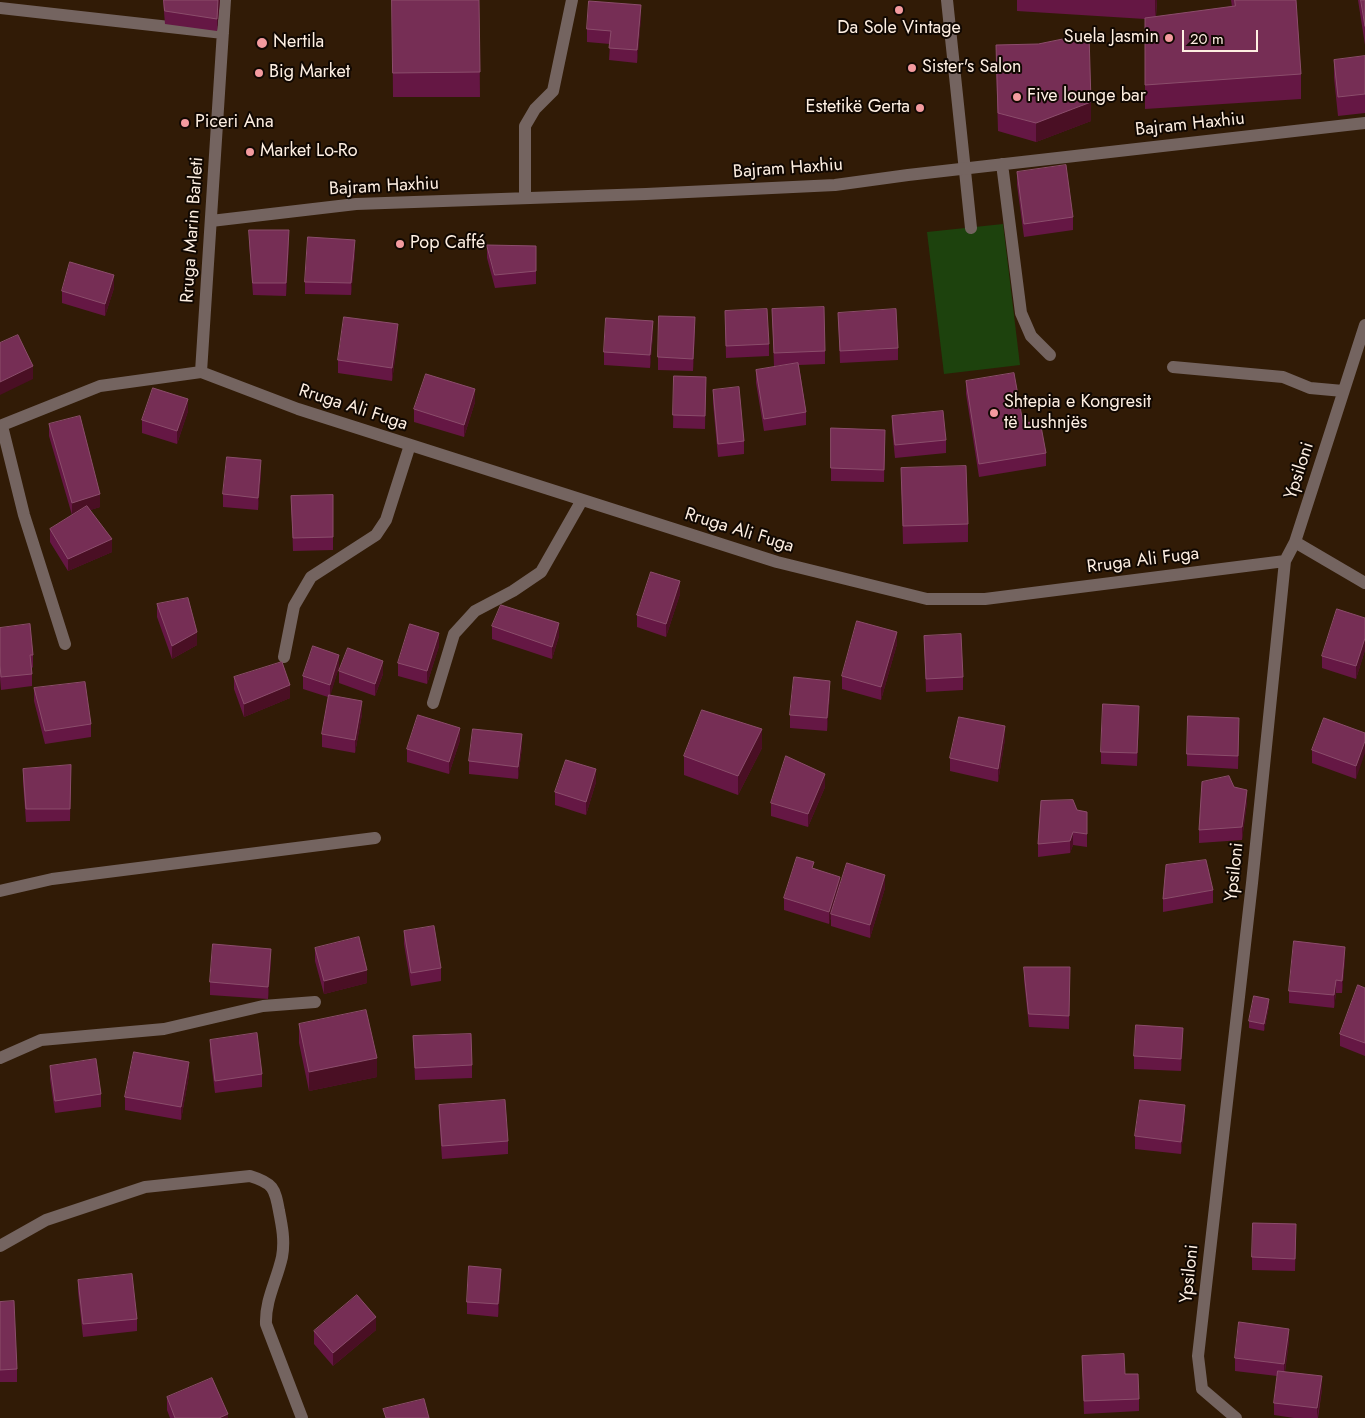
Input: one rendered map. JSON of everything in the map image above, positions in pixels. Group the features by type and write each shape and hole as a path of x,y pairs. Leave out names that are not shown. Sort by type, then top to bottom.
{"street":[{"name":"Rruga Marin Barleti","path":"201,372 225,0"},
{"path":"525,198 525,126 534,109 553,91 572,0"},
{"path":"947,0 971,228"},
{"path":"0,8 223,33"},
{"name":"Bajram Haxhiu","path":"211,221 356,204 646,194 835,185 965,168 1365,123"},
{"path":"1002,164 1021,313 1031,336 1050,355"},
{"name":"Ypsiloni","path":"1236,1418 1202,1390 1198,1356 1252,883 1285,561 1295,542 1364,330"},
{"path":"1172,367 1283,378 1310,388 1343,391"},
{"path":"65,644 24,514 1,426 100,386 201,372"},
{"name":"Rruga Ali Fuga","path":"201,372 298,409 777,562 927,599 985,599 1285,561"},
{"path":"284,657 294,606 311,577 376,535 386,520 410,445"},
{"path":"433,703 454,634 475,611 514,591 540,572 582,500"},
{"path":"1295,542 1365,583"},
{"path":"0,890 52,879 375,838"},
{"path":"0,1058 41,1040 164,1029 263,1006 315,1002"},
{"path":"0,1246 46,1220 145,1187 250,1176 266,1180 276,1194 284,1238 282,1257 266,1311 266,1324 302,1418"}],"green space":[{"path":"1003,224 1020,365 944,374 927,232"}],"building":[{"path":"164,0 218,0 217,19 165,11"},
{"path":"392,0 479,0 480,72 393,73"},
{"path":"1235,0 1296,0 1301,74 1145,85 1145,18 1235,6"},
{"path":"1361,0 1365,0 1365,26"},
{"path":"589,1 641,5 637,50 609,48 611,31 587,29"},
{"path":"1089,34 1091,102 1036,123 998,113 996,45 1038,44"},
{"path":"1365,56 1365,94 1338,97 1334,60"},
{"path":"1066,165 1073,217 1024,224 1017,172"},
{"path":"249,230 289,230 286,283 253,283"},
{"path":"308,237 355,240 351,283 305,282"},
{"path":"487,245 536,246 536,271 495,275"},
{"path":"70,262 114,275 105,304 62,291"},
{"path":"824,307 825,351 774,353 772,309"},
{"path":"767,309 769,344 726,346 725,311"},
{"path":"896,309 898,348 840,351 838,313"},
{"path":"659,316 695,317 693,359 658,357"},
{"path":"344,317 398,324 392,368 338,360"},
{"path":"606,318 653,321 650,355 604,352"},
{"path":"18,335 33,366 0,382 0,343"},
{"path":"798,363 806,412 764,419 756,370"},
{"name":"Shtepia e Kongresit të Lushnjës","path":"1014,373 1023,423 1040,421 1046,453 979,464 966,381"},
{"path":"426,374 475,389 464,425 414,409"},
{"path":"674,376 706,377 705,416 673,415"},
{"path":"739,387 744,441 718,444 713,390"},
{"path":"153,388 188,399 177,431 142,420"},
{"path":"943,411 946,440 895,445 892,416"},
{"path":"80,416 100,494 72,503 49,424"},
{"path":"831,428 885,430 884,470 831,468"},
{"path":"227,457 261,460 258,498 223,494"},
{"path":"966,466 968,524 903,526 901,468"},
{"path":"333,495 333,537 293,538 291,496"},
{"path":"87,506 112,539 68,559 50,529"},
{"path":"651,572 680,581 666,624 637,615"},
{"path":"188,598 197,632 172,646 157,604"},
{"path":"501,605 559,623 552,647 492,626"},
{"path":"1337,609 1365,618 1365,638 1356,666 1322,656"},
{"path":"857,621 897,632 881,687 842,676"},
{"path":"30,624 33,655 30,655 32,674 1,677 0,628"},
{"path":"410,624 439,633 427,671 398,663"},
{"path":"961,634 963,677 926,679 924,636"},
{"path":"313,646 339,655 330,685 303,676"},
{"path":"348,648 383,661 375,684 339,671"},
{"path":"282,662 290,685 244,704 234,677"},
{"path":"794,677 830,681 827,718 790,715"},
{"path":"85,682 91,724 45,731 34,688"},
{"path":"329,695 362,701 355,740 322,734"},
{"path":"1103,704 1139,706 1137,753 1101,752"},
{"path":"702,710 762,729 738,776 684,756"},
{"path":"418,715 460,728 449,762 407,749"},
{"path":"1188,716 1239,718 1238,756 1187,754"},
{"path":"959,717 1005,726 998,769 950,758"},
{"path":"1324,718 1365,733 1365,741 1356,766 1312,750"},
{"path":"473,729 522,734 518,767 469,761"},
{"path":"786,756 825,774 808,814 771,803"},
{"path":"566,760 596,769 586,802 555,792"},
{"path":"71,765 70,809 26,809 23,769"},
{"path":"1229,776 1234,787 1247,790 1242,827 1199,830 1202,782"},
{"path":"1073,800 1077,810 1087,812 1087,834 1073,832 1070,841 1038,844 1041,801"},
{"path":"797,857 814,862 812,868 840,877 829,912 784,898"},
{"path":"1206,860 1213,890 1163,899 1166,865"},
{"path":"847,863 885,875 870,925 831,914"},
{"path":"434,926 441,968 411,973 404,931"},
{"path":"359,937 367,970 324,981 315,948"},
{"path":"1294,941 1345,947 1342,981 1336,980 1334,995 1289,991"},
{"path":"213,944 271,949 268,987 210,982"},
{"path":"1024,967 1070,967 1069,1016 1029,1014"},
{"path":"1358,985 1365,988 1365,1043 1340,1034"},
{"path":"1254,996 1269,999 1264,1024 1249,1021"},
{"path":"366,1010 377,1058 309,1072 299,1024"},
{"path":"1136,1025 1183,1028 1181,1059 1134,1056"},
{"path":"257,1033 262,1074 215,1081 210,1040"},
{"path":"471,1034 472,1065 415,1068 413,1036"},
{"path":"134,1052 189,1062 181,1107 125,1097"},
{"path":"96,1059 101,1094 55,1101 50,1066"},
{"path":"505,1100 508,1141 442,1146 439,1105"},
{"path":"1140,1100 1185,1105 1181,1142 1135,1136"},
{"path":"1253,1223 1296,1224 1295,1259 1252,1257"},
{"path":"469,1266 501,1269 498,1304 467,1302"},
{"path":"132,1274 137,1319 83,1324 78,1280"},
{"path":"357,1295 376,1317 333,1353 314,1331"},
{"path":"14,1301 17,1369 0,1370 0,1302"},
{"path":"1239,1322 1289,1329 1284,1364 1235,1358"},
{"path":"1124,1354 1125,1374 1138,1374 1139,1399 1084,1401 1082,1356"},
{"path":"1278,1371 1322,1376 1317,1408 1274,1403"},
{"path":"212,1378 228,1414 219,1418 175,1418 167,1397"},
{"path":"424,1399 429,1418 386,1418 383,1409"}],"place":[{"name":"Da Sole Vintage","path":"899,10"},
{"name":"Suela Jasmin","path":"1169,38"},
{"name":"Nertila","path":"262,43"},
{"name":"Sister's Salon","path":"912,68"},
{"name":"Big Market","path":"259,73"},
{"name":"Five lounge bar","path":"1017,97"},
{"name":"Estetikë Gerta","path":"920,108"},
{"name":"Piceri Ana","path":"185,123"},
{"name":"Market Lo-Ro","path":"250,152"},
{"name":"Pop Caffé","path":"400,244"},
{"name":"Shtepia e Kongresit të Lushnjës","path":"994,413"}]}
